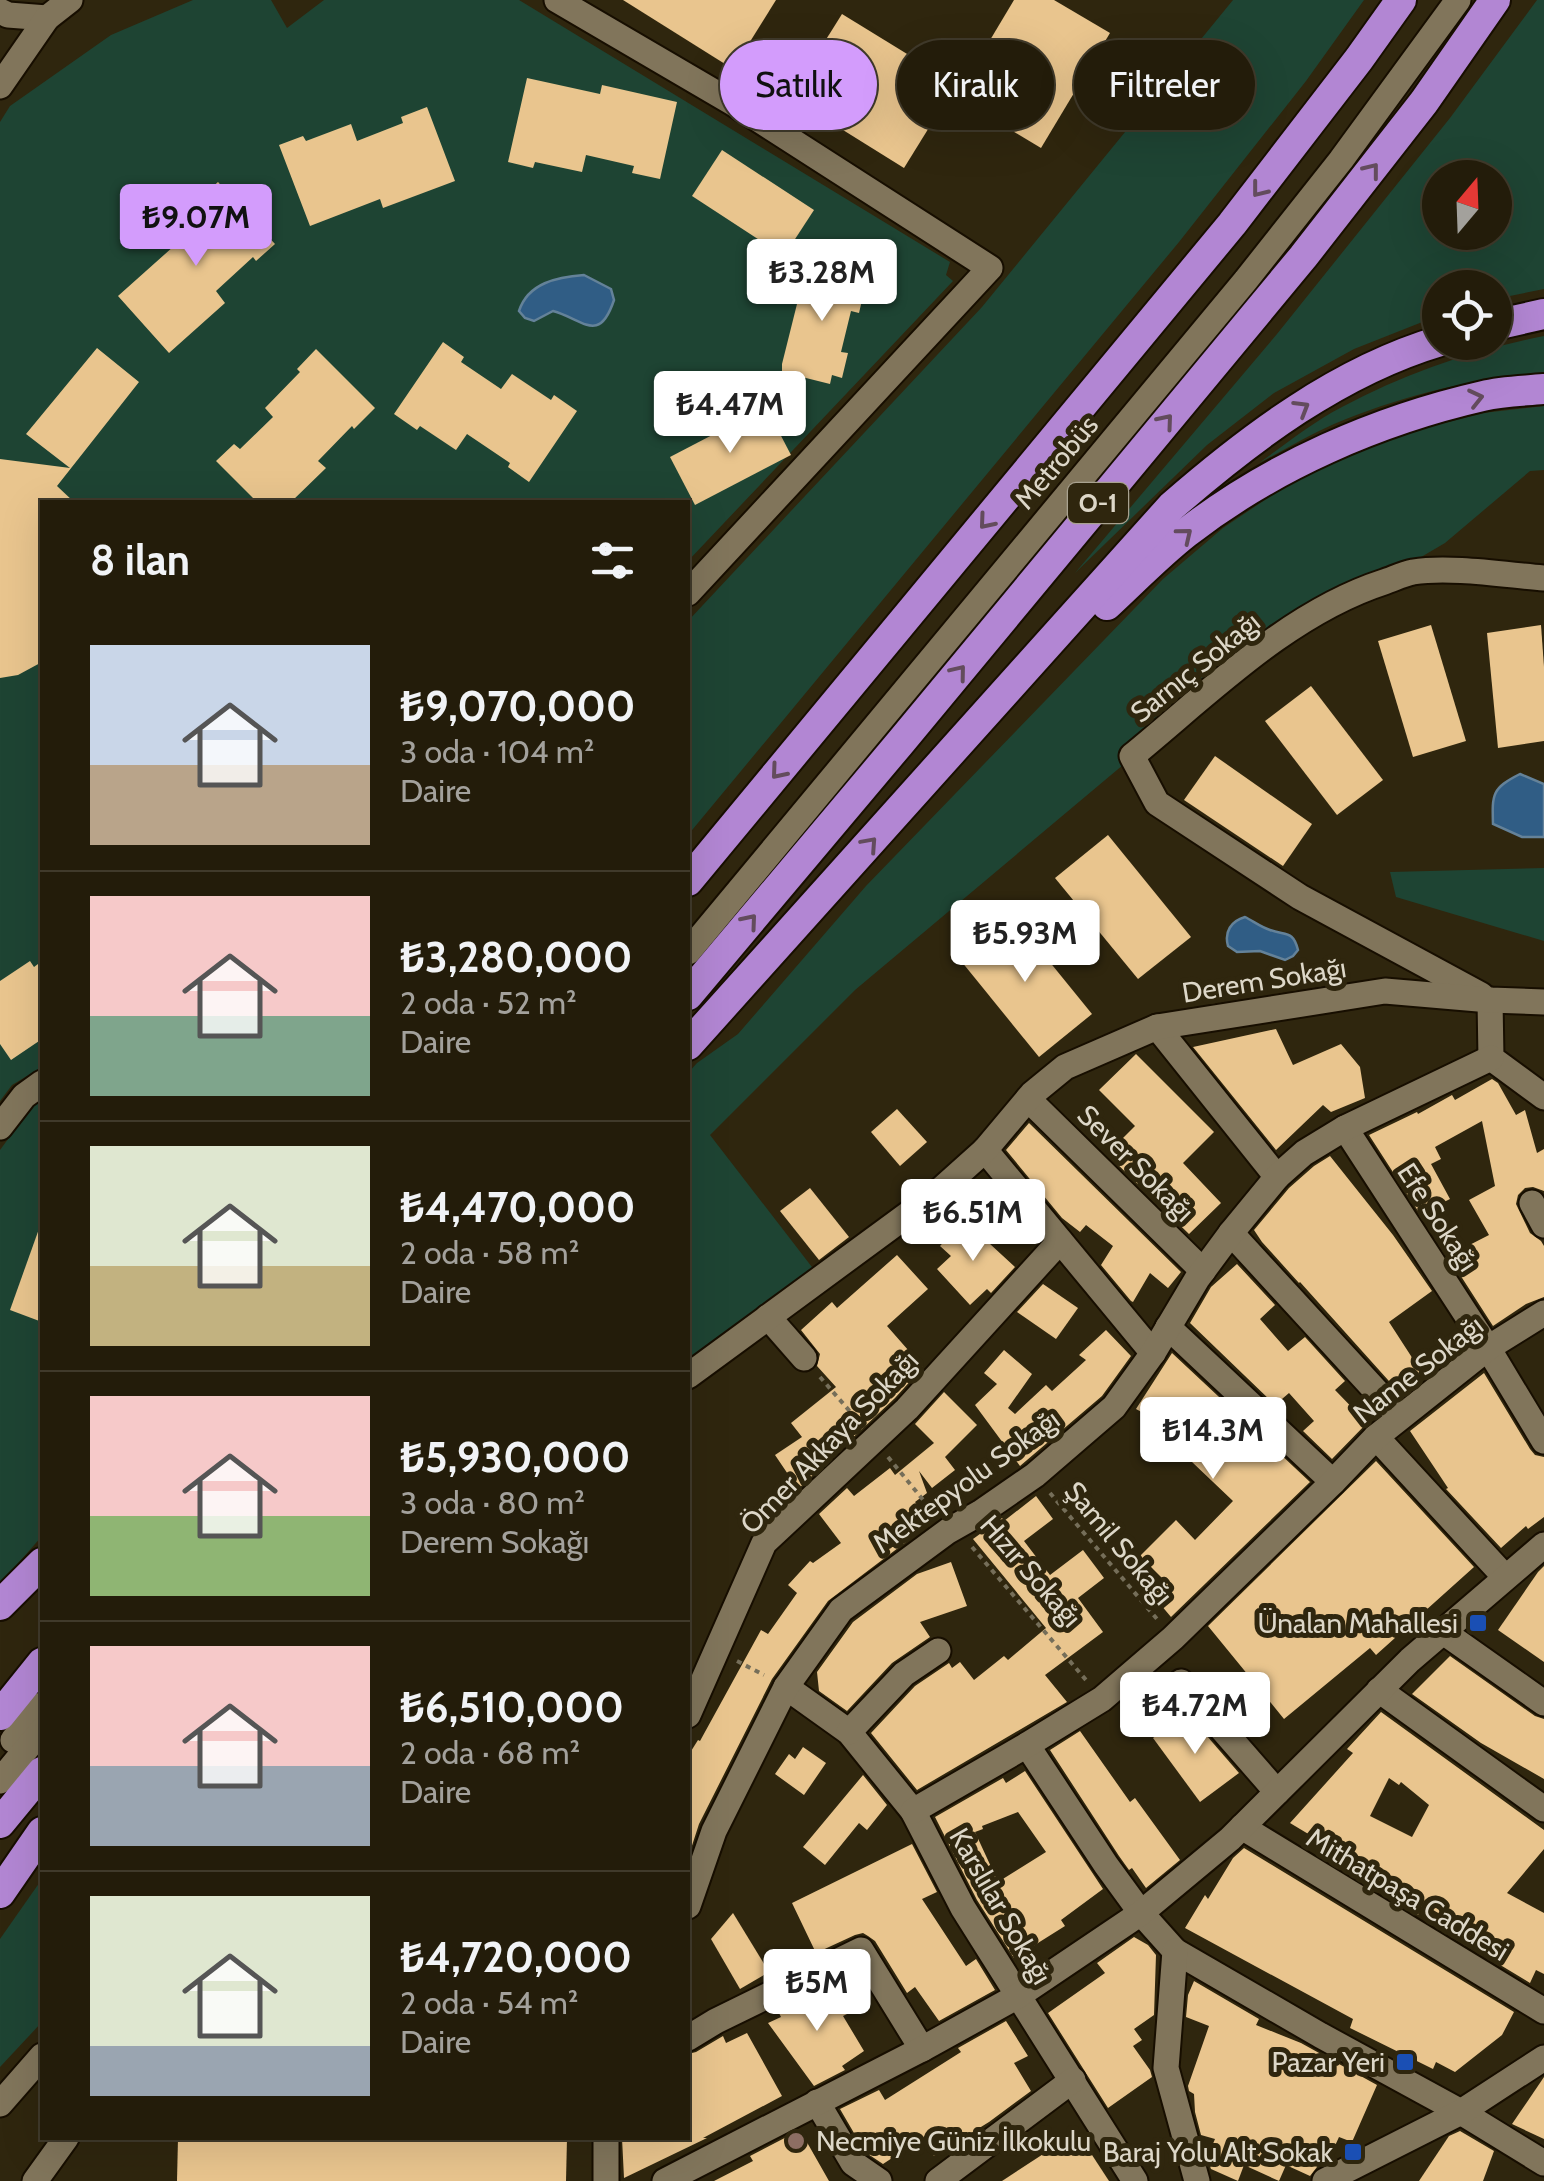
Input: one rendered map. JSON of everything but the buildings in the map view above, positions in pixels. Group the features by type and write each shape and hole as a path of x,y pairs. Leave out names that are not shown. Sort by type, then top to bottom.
{"highway":[{"path":"1359,59 1389,0"},
{"name":"O-1","path":"690,879 1232,224 1401,0"},
{"name":"O-1","path":"690,994 1303,257 1424,102 1495,0"},
{"path":"1512,321 1544,314"},
{"path":"690,1044 1172,506 1228,457 1292,413 1350,379 1422,347"},
{"path":"959,744 1185,534 1240,494 1397,419 1487,394 1544,389"},
{"path":"0,1606 40,1566"},
{"path":"0,1696 40,1654"},
{"path":"0,1716 40,1666"},
{"path":"0,1822 40,1774"},
{"path":"0,1893 40,1835"}],"street":[{"path":"0,86 47,18 70,0"},
{"path":"557,0 733,103 990,268 690,592"},
{"name":"Metrobüs","path":"690,925 1245,254 1349,122 1437,0"},
{"name":"Metrobüs","path":"690,950 1246,280 1342,160 1458,0"},
{"path":"0,11 8,16 47,18"},
{"name":"Sarnıç Sokağı","path":"1490,1000 1300,897 1157,802 1132,756 1266,645 1313,612 1360,590 1413,572 1460,571 1544,578"},
{"name":"Derem Sokağı","path":"690,1375 937,1194 985,1150 1028,1099 1065,1067 1157,1027 1385,992 1544,1002"},
{"path":"1490,1000 1491,1058 1544,1097"},
{"path":"1157,1027 1277,1177"},
{"name":"Mektepyolu Sokağı","path":"690,1900 714,1831 786,1687 841,1610 951,1529 1035,1475 1114,1408 1231,1233 1277,1177 1304,1154 1345,1128 1491,1058"},
{"path":"0,1127 24,1096 40,1084"},
{"name":"Sever Sokağı","path":"1028,1099 1203,1271"},
{"name":"Efe Sokağı","path":"1345,1128 1544,1440"},
{"path":"985,1150 1153,1353"},
{"path":"1231,1233 1400,1416"},
{"name":"Ömer Akkaya Sokağı","path":"690,1710 764,1542 907,1409 1060,1241"},
{"name":"Name Sokağı","path":"913,1810 1102,1699 1173,1638 1376,1436 1488,1348 1544,1313"},
{"path":"768,1317 804,1358"},
{"path":"1168,1327 1334,1482"},
{"path":"1376,1436 1505,1577"},
{"path":"665,2181 1018,1996 1141,1913 1242,1827 1442,1631 1544,1545"},
{"path":"1442,1631 1544,1702"},
{"path":"849,1732 904,1674 938,1651"},
{"path":"1142,1716 1181,1682 1277,1792"},
{"name":"Karslılar Sokağı","path":"786,1687 849,1732 913,1810 963,1908 1135,2181"},
{"path":"1379,1690 1544,1809"},
{"path":"0,1756 40,1707"},
{"path":"0,1781 40,1732"},
{"path":"1027,1745 1106,1866 1175,1951 1544,2162"},
{"name":"Mithatpaşa Caddesi","path":"1242,1827 1544,2011"},
{"path":"690,2037 861,1950 922,2049"},
{"path":"1175,1951 1166,2068 1197,2181"},
{"path":"0,2104 40,2058"},
{"path":"1326,2181 1461,2112 1544,2058"},
{"path":"938,2181 1073,2080"},
{"path":"817,2102 854,2163 880,2181"},
{"path":"35,2181 65,2140"},
{"path":"606,2181 607,2142"}],"path":[{"name":"Hızır Sokağı","path":"804,1358 1102,1699"},
{"name":"Şamil Sokağı","path":"1035,1475 1173,1638"},
{"path":"716,1650 786,1687"}],"green space":[{"path":"193,0 271,0 287,28 324,0 519,0 720,122 720,130 733,130 950,262 946,275 953,281 690,559 690,500 40,500 40,1068 12,1085 0,1101 0,122 10,106 111,35"},
{"path":"1233,0 1364,0 1306,81 1179,242 690,833 690,619 982,307 1127,130 1255,130 1255,40 1200,40"},
{"path":"1537,0 1544,0 1544,289 1512,296 1512,270 1422,270 1422,322 1354,349 1274,393 1207,445 1075,573 1277,334 1450,118"},
{"path":"1544,336 1544,373 1464,384 1385,405 1325,428 1259,463 1310,426 1366,395 1454,360 1512,360 1512,343"},
{"path":"1544,406 1544,470 1530,471 1445,543 1271,645 855,990 710,1135 815,1271 690,1360 690,1071 738,1034 866,886 1163,579 1223,528 1305,473 1386,438 1483,413"},
{"path":"1544,868 1544,941 1396,897 1390,872"},
{"path":"40,1099 40,1538 0,1584 0,1150"},
{"path":"40,1882 40,2024 0,2067 0,1939"}],"water":[{"path":"584,275 611,289 614,300 602,322 589,325 553,311 534,321 519,311 536,288 554,280"},
{"path":"1520,774 1544,784 1544,837 1522,837 1493,824 1496,793"},
{"path":"1245,917 1291,936 1298,950 1285,960 1260,951 1237,952 1228,946 1228,932"}],"place":[{"name":"Ünalan Mahallesi","path":"1478,1623"},
{"name":"Pazar Yeri","path":"1405,2062"},
{"name":"Necmiye Güniz İlkokulu","path":"796,2141"},
{"name":"Baraj Yolu Alt Sokak","path":"1353,2152"}]}
